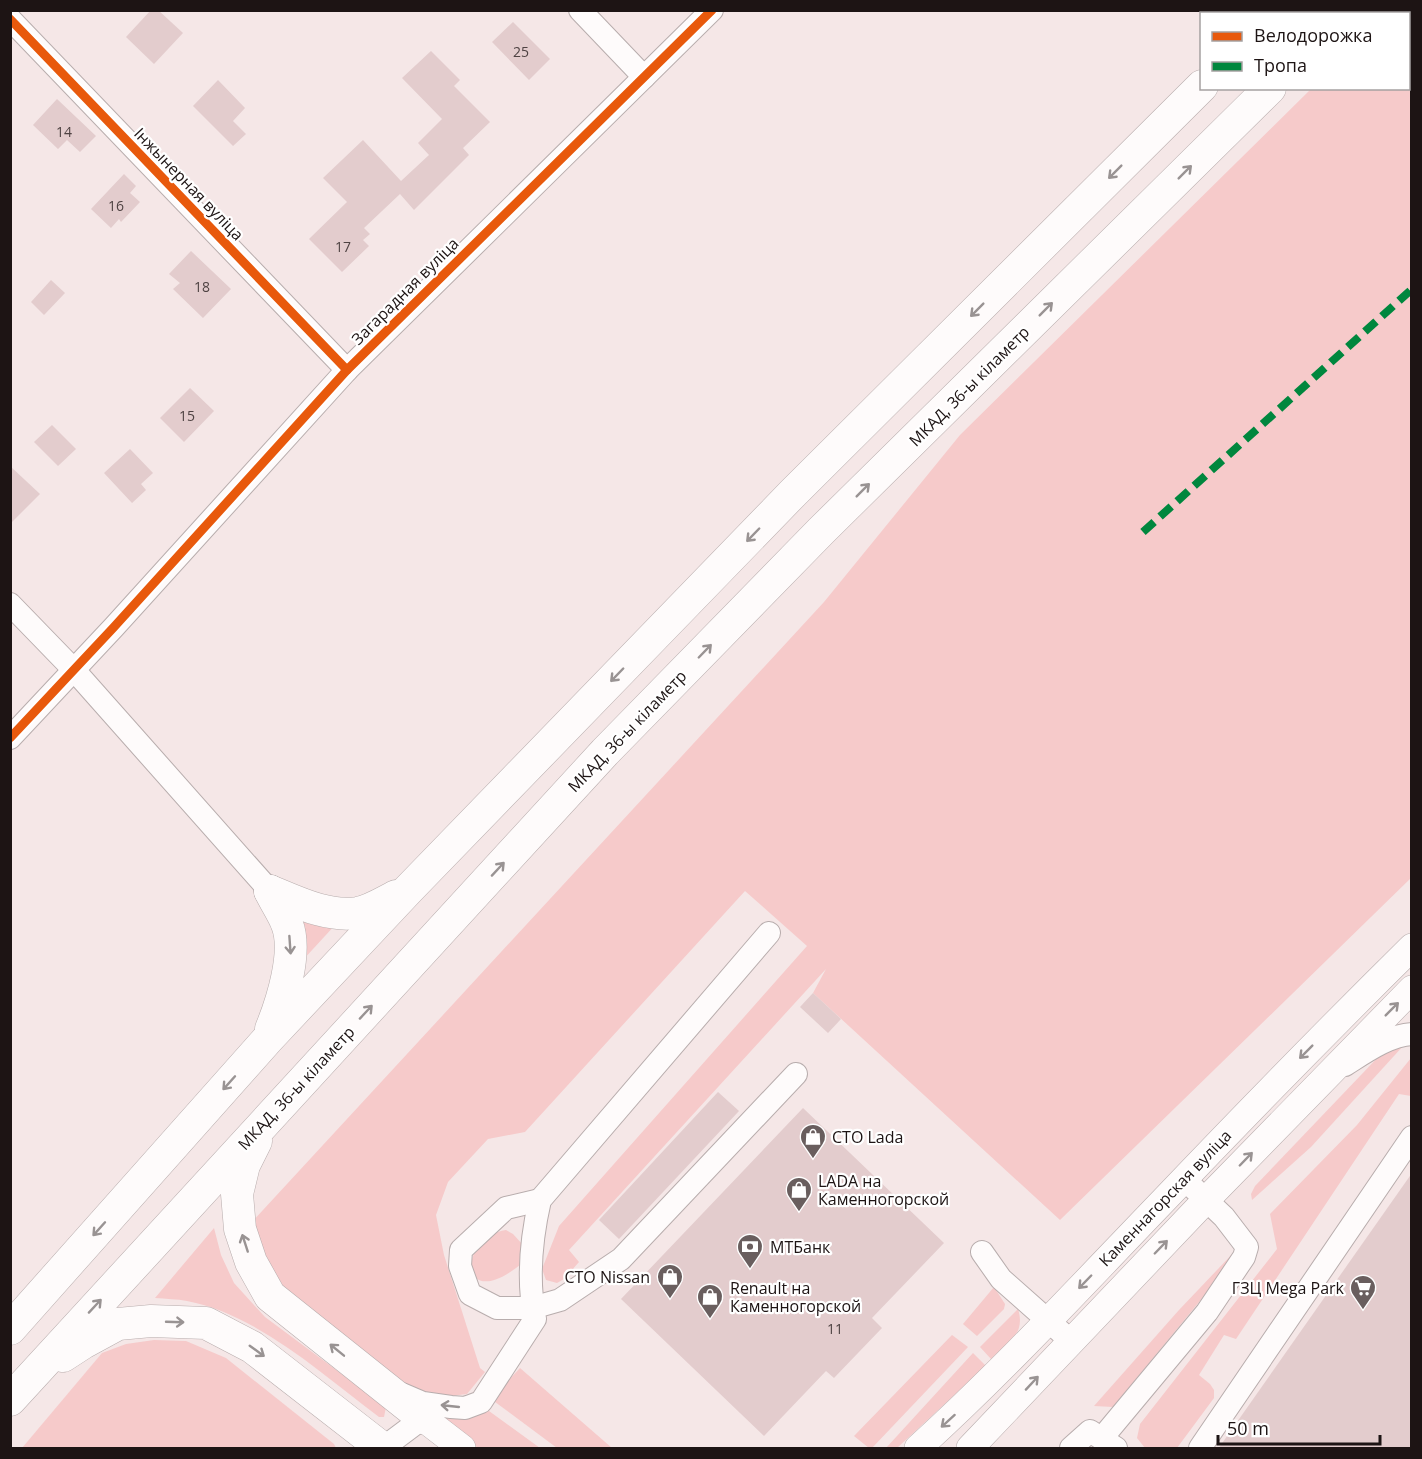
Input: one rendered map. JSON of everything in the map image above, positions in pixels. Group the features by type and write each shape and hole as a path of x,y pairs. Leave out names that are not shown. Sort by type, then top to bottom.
{"highway":[{"path":"10,1329 267,1040 408,890 793,493 1200,88"},
{"name":"МКАД, 36-ы кіламетр","path":"19,1390 605,752 821,531 1268,90"},
{"path":"270,891 330,913 357,913 408,890"},
{"path":"267,1040 279,1006 291,952 288,925 270,891"},
{"path":"269,1117 244,1165 237,1194 240,1229 251,1262 270,1296 423,1418"},
{"path":"19,1390 83,1343 118,1324 150,1321 206,1323 252,1347 383,1449"}],"main road":[{"name":"Каменнагорская вуліца","path":"918,1449 961,1410 1049,1321 1287,1072 1412,947"},
{"name":"Каменнагорская вуліца","path":"970,1449 1205,1201 1412,989"},
{"path":"423,1418 462,1449"}],"street":[{"path":"580,10 644,77"},
{"name":"Загарадная вуліца","path":"10,738 347,370 712,10"},
{"name":"Інжынерная вуліца","path":"10,19 347,370"},
{"path":"10,604 74,670 270,891"},
{"path":"383,1386 423,1403 465,1408 481,1402 535,1319 529,1293 532,1232 540,1200 769,933"},
{"path":"1321,1081 1366,1052 1403,1035 1412,1034"},
{"path":"540,1200 506,1208 461,1250 460,1266 470,1294 497,1308 532,1308 560,1300 621,1259 796,1074"},
{"path":"1200,1449 1412,1137"},
{"path":"1071,1449 1090,1431 1109,1443 1245,1257 1247,1247 1224,1217 1184,1179"},
{"path":"982,1252 1001,1279 1071,1341"},
{"path":"383,1449 423,1418"},
{"path":"411,1449 423,1418"}],"shaded area":[{"path":"1411,11 1411,878 1060,1220 813,993 826,969 569,1250 579,1262 564,1279 557,1283 546,1280 542,1269 559,1226 807,946 745,891 525,1132 488,1139 448,1182 436,1215 444,1255 480,1368 485,1372 467,1394 443,1397 407,1393 282,1298 252,1222 824,602 960,435 1310,90 1410,90 1410,12 1388,12"},
{"path":"294,915 336,924 302,961"},
{"path":"1404,1045 1311,1147 1252,1200 1251,1194 1255,1186 1382,1053"},
{"path":"1411,1058 1411,1096 1399,1094 1236,1339 1224,1335 1199,1375 1214,1390 1214,1398 1177,1448 1145,1448 1137,1438 1140,1424 1277,1249 1270,1214 1357,1125"},
{"path":"214,1228 221,1255 234,1283 265,1317 386,1407 384,1417 379,1417 288,1348 239,1319 213,1308 187,1301 155,1298"},
{"path":"506,1230 524,1246 520,1265 500,1278 485,1281 475,1278 471,1269 479,1246 490,1236"},
{"path":"1237,1249 1231,1263 1113,1407 1094,1406 1179,1310"},
{"path":"994,1287 1005,1304 1004,1309 977,1336 963,1324"},
{"path":"1018,1309 1020,1325 1017,1332 1009,1343 991,1359 980,1347"},
{"path":"952,1335 968,1347 872,1448 854,1436"},
{"path":"154,1340 186,1341 226,1358 334,1444 336,1448 22,1448 102,1353 126,1344"},
{"path":"973,1353 986,1366 897,1448 886,1448"},
{"path":"520,1368 612,1448 557,1448 491,1399"},
{"path":"489,1411 540,1448 478,1448 432,1414 476,1415"}],"building":[{"path":"151,10 158,10 183,33 154,64 126,37"},
{"path":"513,22 550,59 529,80 492,42"},
{"path":"431,51 460,80 454,86 490,122 463,148 469,155 414,210 400,194 364,228 370,234 363,240 369,246 342,272 309,239 347,202 323,178 363,140 401,181 429,155 418,143 442,119 402,78"},
{"path":"218,80 245,108 233,121 246,134 233,146 193,106"},
{"path":"57,99 96,136 80,152 67,140 58,149 33,125"},
{"path":"124,174 136,186 130,193 140,202 121,222 119,219 111,228 91,209"},
{"path":"191,251 231,289 203,318 173,289 180,283 169,274"},
{"path":"51,280 65,293 44,315 31,302"},
{"path":"190,388 214,411 184,442 160,418"},
{"path":"52,425 76,449 58,466 34,442"},
{"path":"130,449 153,473 141,484 146,490 132,503 104,473"},
{"path":"10,466 40,494 10,524"},
{"path":"813,993 841,1019 828,1033 800,1007"},
{"path":"718,1092 739,1111 619,1239 599,1220"},
{"path":"803,1108 944,1243 872,1318 882,1328 834,1378 826,1371 764,1436 621,1299"},
{"name":"ГЗЦ Mega Park","path":"1412,1173 1412,1449 1218,1449"}],"marked path":[{"path":"1143,532 1412,289"}],"cycle path":[{"path":"10,738 347,370 712,10"},
{"path":"10,19 347,370"}],"place":[{"name":"СТО Lada","path":"813,1160"},
{"name":"LADA на Каменногорской","path":"799,1213"},
{"name":"МТБанк","path":"750,1270"},
{"name":"СТО Nissan","path":"670,1300"},
{"name":"ГЗЦ Mega Park","path":"1363,1311"},
{"name":"Renault на Каменногорской","path":"710,1320"}]}
